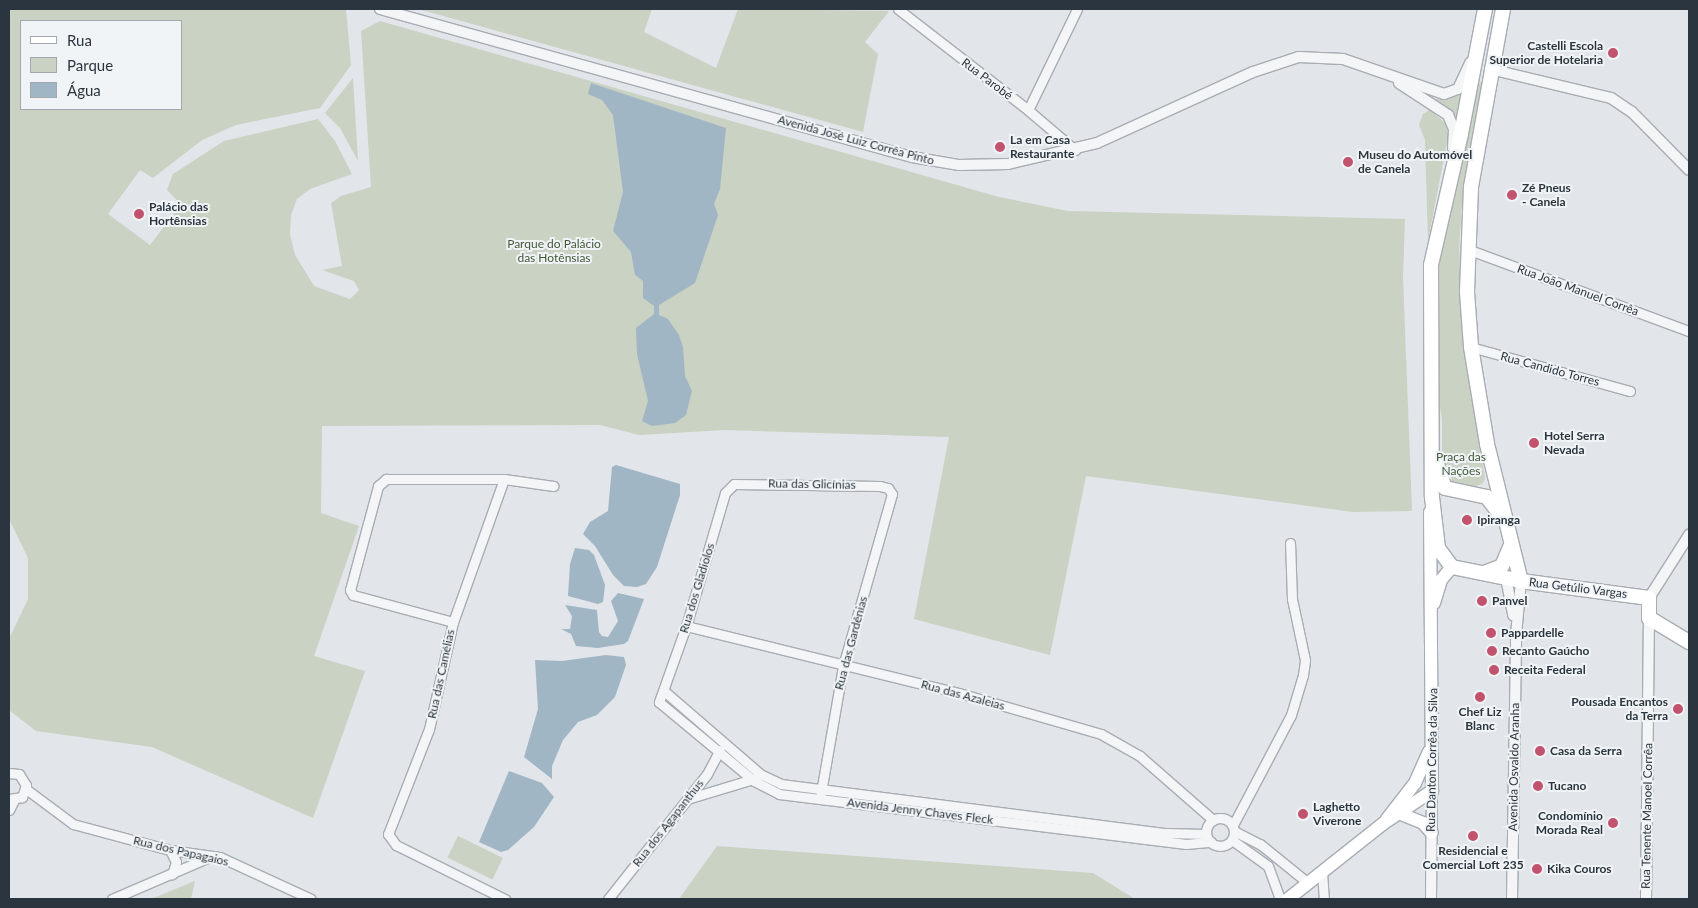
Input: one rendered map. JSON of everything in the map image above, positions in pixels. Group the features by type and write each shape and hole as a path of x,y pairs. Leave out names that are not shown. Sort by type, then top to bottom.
{"main road":[{"path":"1485,9 1431,265 1432,497 1438,548 1452,567 1506,578"},
{"path":"1489,9 1484,55 1486,67 1490,69"},
{"name":"Avenida Osvaldo Aranha","path":"1502,9 1490,69 1471,187 1467,250 1470,348 1510,547 1521,581"},
{"path":"1432,427 1442,484 1445,488 1460,492 1477,493 1491,499 1506,526"},
{"path":"1477,493 1485,489 1490,482 1488,444"},
{"path":"1432,497 1460,492"},
{"name":"Rua Danton Corrêa da Silva","path":"1432,497 1428,531 1432,620 1432,791"},
{"path":"1484,573 1502,566 1510,547"},
{"name":"Rua Danton Corrêa da Silva","path":"1432,620 1438,589 1452,567"},
{"name":"Rua Getúlio Vargas","path":"1506,578 1649,598"},
{"name":"Rua Tenente Manoel Corrêa","path":"1649,598 1649,618"},
{"path":"1649,618 1689,642"},
{"path":"1384,823 1415,783 1432,743"},
{"path":"1288,899 1384,823 1401,814 1432,791"},
{"path":"1401,814 1423,823 1432,833"}],"street":[{"name":"Avenida José Luiz Corrêa Pinto","path":"380,9 912,157 984,166 1074,150 1124,133 1253,72 1292,58 1313,56 1343,59 1440,94 1448,94 1461,85 1477,46"},
{"name":"Rua Parobé","path":"898,9 1028,110 1074,150"},
{"path":"1028,110 1077,9"},
{"path":"1490,69 1611,98 1632,112 1689,170"},
{"name":"Avenida José Luiz Corrêa Pinto","path":"1383,74 1448,115 1454,129 1453,165"},
{"name":"Rua João Manuel Corrêa","path":"1467,250 1689,331"},
{"name":"Rua Candido Torres","path":"1470,348 1630,391"},
{"path":"453,622 353,595 350,590 381,482 504,479 554,486"},
{"name":"Rua das Camélias","path":"504,479 453,622 429,729 390,826 389,839 505,899"},
{"name":"Rua das Glicínias","path":"731,485 741,482 880,486 891,492"},
{"name":"Rua dos Gladiolos","path":"659,702 686,626 725,493 731,485"},
{"name":"Rua das Gardênias","path":"820,798 843,666 891,492"},
{"path":"1649,598 1689,535"},
{"path":"1280,899 1268,866 1233,832 1224,818 1212,820 1209,838 1224,845 1233,832 1291,715 1303,675 1306,660 1291,592 1290,543"},
{"name":"Avenida Osvaldo Aranha","path":"1506,578 1516,636"},
{"name":"Avenida Osvaldo Aranha","path":"1512,899 1516,636 1521,581"},
{"name":"Rua Tenente Manoel Corrêa","path":"1646,899 1649,618"},
{"name":"Rua das Azaleias","path":"686,626 843,666 960,693 1102,734 1129,748 1212,820"},
{"name":"Avenida Jenny Chaves Fleck","path":"664,691 724,744 757,777 781,784 1209,838"},
{"name":"Avenida Jenny Chaves Fleck","path":"659,702 718,753 757,777 779,794 1186,844 1209,838"},
{"name":"Rua dos Agapanthus","path":"608,899 707,774 724,744"},
{"name":"Rua dos Papagaios","path":"9,772 23,777 26,790 70,823 170,850 212,856 311,899"},
{"path":"687,799 757,777"},
{"path":"9,810 11,800 26,790"},
{"name":"Rua Danton Corrêa da Silva","path":"1431,899 1432,791"},
{"path":"1233,832 1260,844 1308,884"},
{"path":"170,850 176,862 172,874"},
{"path":"112,899 212,856"},
{"path":"1322,872 1324,899"}],"green space":[{"name":"Parque do Palácio das Hotênsias","path":"9,9 346,9 351,65 320,108 236,125 202,140 153,178 140,170 108,214 150,245 181,204 167,190 173,174 224,141 318,119 335,141 352,174 310,189 297,199 291,215 290,235 295,255 314,286 350,299 359,290 354,281 322,270 342,266 331,203 341,196 371,187 361,31 380,21 999,197 1068,211 1405,219 1403,278 1412,511 1353,512 1086,476 1050,655 914,619 949,437 725,430 639,435 600,425 322,426 321,513 359,526 314,656 365,671 313,818 152,747 36,731 9,710 9,639 28,599 28,558 9,519"},
{"path":"418,9 652,9 644,32 716,68 738,9 889,11 865,42 878,54 863,132"},
{"path":"353,78 358,161 340,128 325,113"},
{"name":"Praça das Nações","path":"1477,82 1482,83 1462,202 1459,249 1468,374 1485,479 1482,484 1473,487 1449,485 1442,475 1442,420 1437,386 1436,264"},
{"path":"1464,89 1457,121 1450,109 1435,99 1454,96"},
{"path":"1430,110 1446,124 1448,137 1428,241 1425,140 1419,125 1423,114"},
{"path":"458,836 503,858 492,879 447,858"},
{"path":"717,846 1093,873 1135,899 679,899"},
{"path":"195,881 191,899 151,899"}],"water":[{"path":"591,83 726,128 720,189 714,204 718,215 695,283 659,305 659,315 668,319 679,335 683,347 685,376 692,391 686,415 675,423 652,426 642,421 648,401 637,354 636,328 654,314 654,306 643,298 643,281 635,275 631,252 613,231 623,192 613,115 602,100 588,94"},
{"path":"616,465 680,484 680,495 657,567 646,584 637,587 624,586 613,575 595,546 583,534 590,522 608,511 612,467"},
{"path":"575,548 589,550 594,555 605,585 603,602 598,604 568,596 570,564"},
{"path":"618,593 644,599 628,641 624,644 598,648 576,646 571,634 561,629 570,629 572,616 565,605 597,610 599,632 602,636 608,637 618,621 611,601"},
{"path":"606,655 624,657 626,665 615,697 597,715 578,722 563,740 552,766 552,779 524,757 538,709 535,660 562,661"},
{"path":"509,771 542,783 554,797 534,827 508,850 501,852 479,842"}],"place":[{"name":"Castelli Escola Superior de Hotelaria","path":"1613,53"},
{"name":"La em Casa Restaurante","path":"1000,147"},
{"name":"Museu do Automóvel de Canela","path":"1348,162"},
{"name":"Zé Pneus - Canela","path":"1512,195"},
{"name":"Palácio das Hortênsias","path":"139,214"},
{"name":"Hotel Serra Nevada","path":"1534,443"},
{"name":"Ipiranga","path":"1467,520"},
{"name":"Panvel","path":"1482,601"},
{"name":"Pappardelle","path":"1491,633"},
{"name":"Recanto Gaúcho","path":"1492,651"},
{"name":"Receita Federal","path":"1494,670"},
{"name":"Chef Liz Blanc","path":"1480,697"},
{"name":"Pousada Encantos da Terra","path":"1678,709"},
{"name":"Casa da Serra","path":"1540,751"},
{"name":"Tucano","path":"1538,786"},
{"name":"Laghetto Viverone","path":"1303,814"},
{"name":"Condomínio Morada Real","path":"1613,823"},
{"name":"Residencial e Comercial Loft 235","path":"1473,836"},
{"name":"Kika Couros","path":"1537,869"}]}
